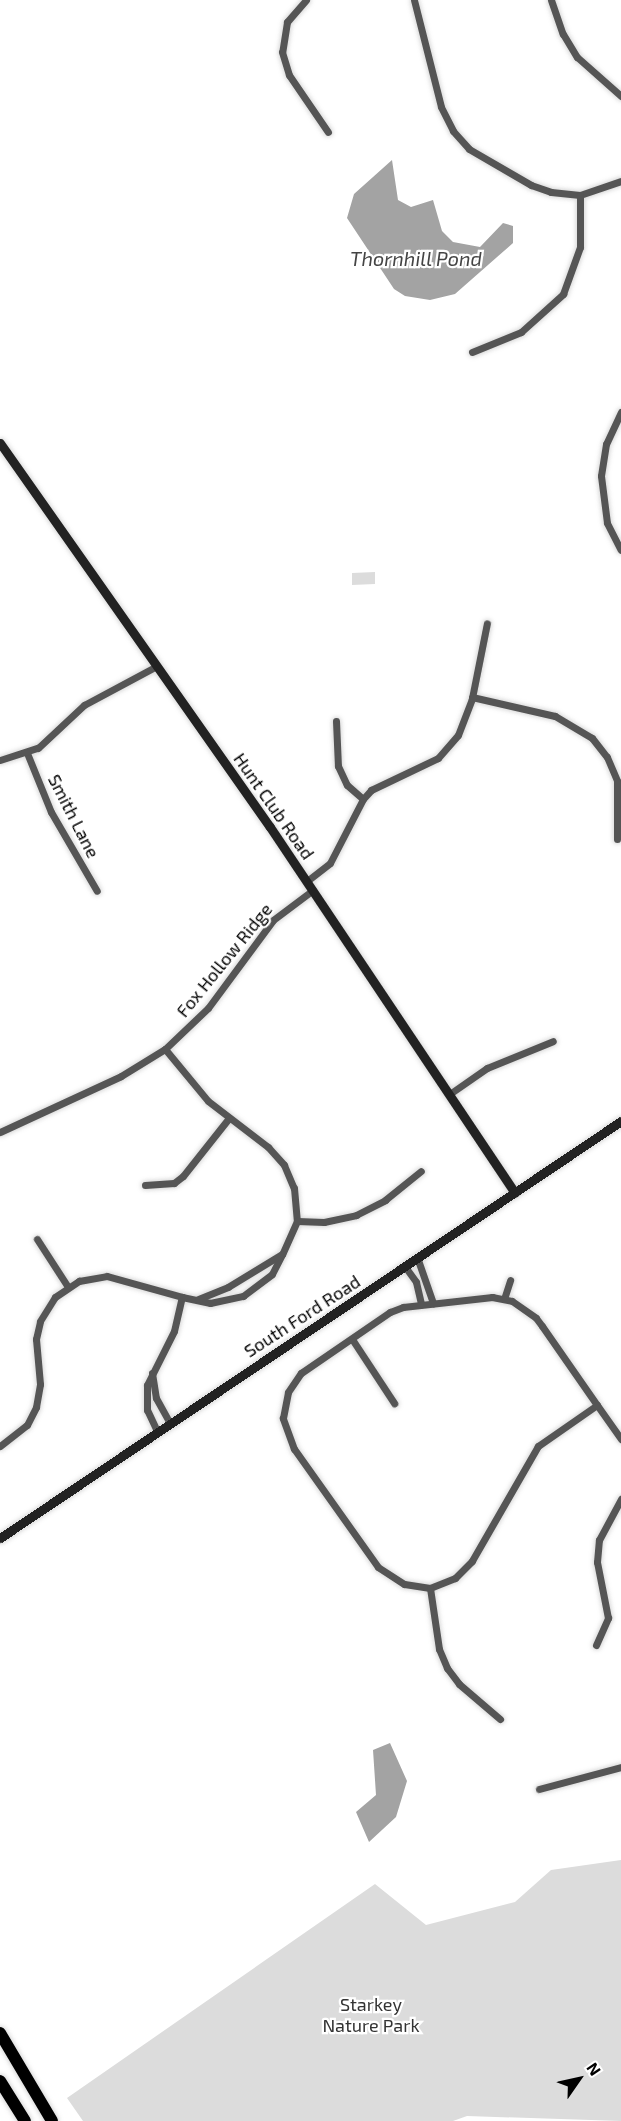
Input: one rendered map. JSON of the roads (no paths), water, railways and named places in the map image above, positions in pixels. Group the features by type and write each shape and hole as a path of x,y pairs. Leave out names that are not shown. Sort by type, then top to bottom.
{"highway":[{"path":"0,2033 52,2121"},
{"path":"0,2081 14,2108 17,2121"},
{"path":"0,2086 25,2121"}],"street":[{"path":"306,0 287,22 282,52 289,75 328,132"},
{"path":"414,0 441,107 461,141 484,160 531,185 551,192 580,195 621,181"},
{"path":"551,0 563,34 577,57 621,96"},
{"path":"472,352 521,332 562,294 580,247 580,195"},
{"path":"621,412 606,444 601,476 606,518 621,550"},
{"name":"Hunt Club Road","path":"0,443 155,668 313,890 451,1093 515,1193"},
{"path":"306,880 330,863 363,799 389,779 444,753 464,725 487,623"},
{"path":"0,760 27,753 53,738 84,705 155,668"},
{"path":"472,697 555,716 592,738 607,757 617,781 617,839"},
{"path":"336,721 338,766 347,785 363,799"},
{"name":"Smith Lane","path":"27,753 51,812 97,891"},
{"name":"Fox Hollow Ridge","path":"0,1132 121,1076 165,1049 208,1008 273,920 313,890"},
{"path":"451,1093 487,1068 553,1041"},
{"path":"0,1446 19,1433 33,1416 40,1392 37,1329 49,1304 68,1287 107,1276 182,1297 221,1303 243,1296 272,1274 297,1221 294,1188 284,1165 268,1147 196,1090 165,1049"},
{"path":"146,1185 174,1183 183,1176 229,1118"},
{"name":"South Ford Road","path":"0,1538 418,1260 621,1121"},
{"path":"297,1221 324,1222 356,1215 385,1200 421,1171"},
{"path":"37,1239 68,1287"},
{"path":"198,1299 228,1287 282,1254"},
{"path":"418,1260 433,1303"},
{"path":"406,1268 416,1282 421,1304"},
{"path":"504,1299 510,1280"},
{"path":"158,1431 146,1403 147,1385 174,1331 182,1297"},
{"path":"597,1405 538,1446 472,1561 455,1578 430,1588 404,1584 378,1567 294,1449 284,1426 283,1410 293,1382 390,1312 421,1304 504,1299 536,1318 621,1439"},
{"path":"352,1339 394,1403"},
{"path":"152,1373 156,1398 170,1423"},
{"path":"596,1645 608,1618 597,1562 599,1540 621,1499"},
{"path":"430,1588 439,1649 447,1668 459,1684 500,1719"},
{"path":"539,1789 621,1767"}],"water":[{"name":"Thornhill Pond","path":"392,160 398,200 411,207 433,200 442,231 453,242 480,247 503,223 513,226 513,243 455,294 430,300 405,296 394,289 347,218 354,194"},
{"path":"390,1743 407,1781 396,1817 369,1842 356,1812 376,1795 373,1750"}],"park label":[{"name":"Starkey Nature Park","path":"371,2015"}]}
